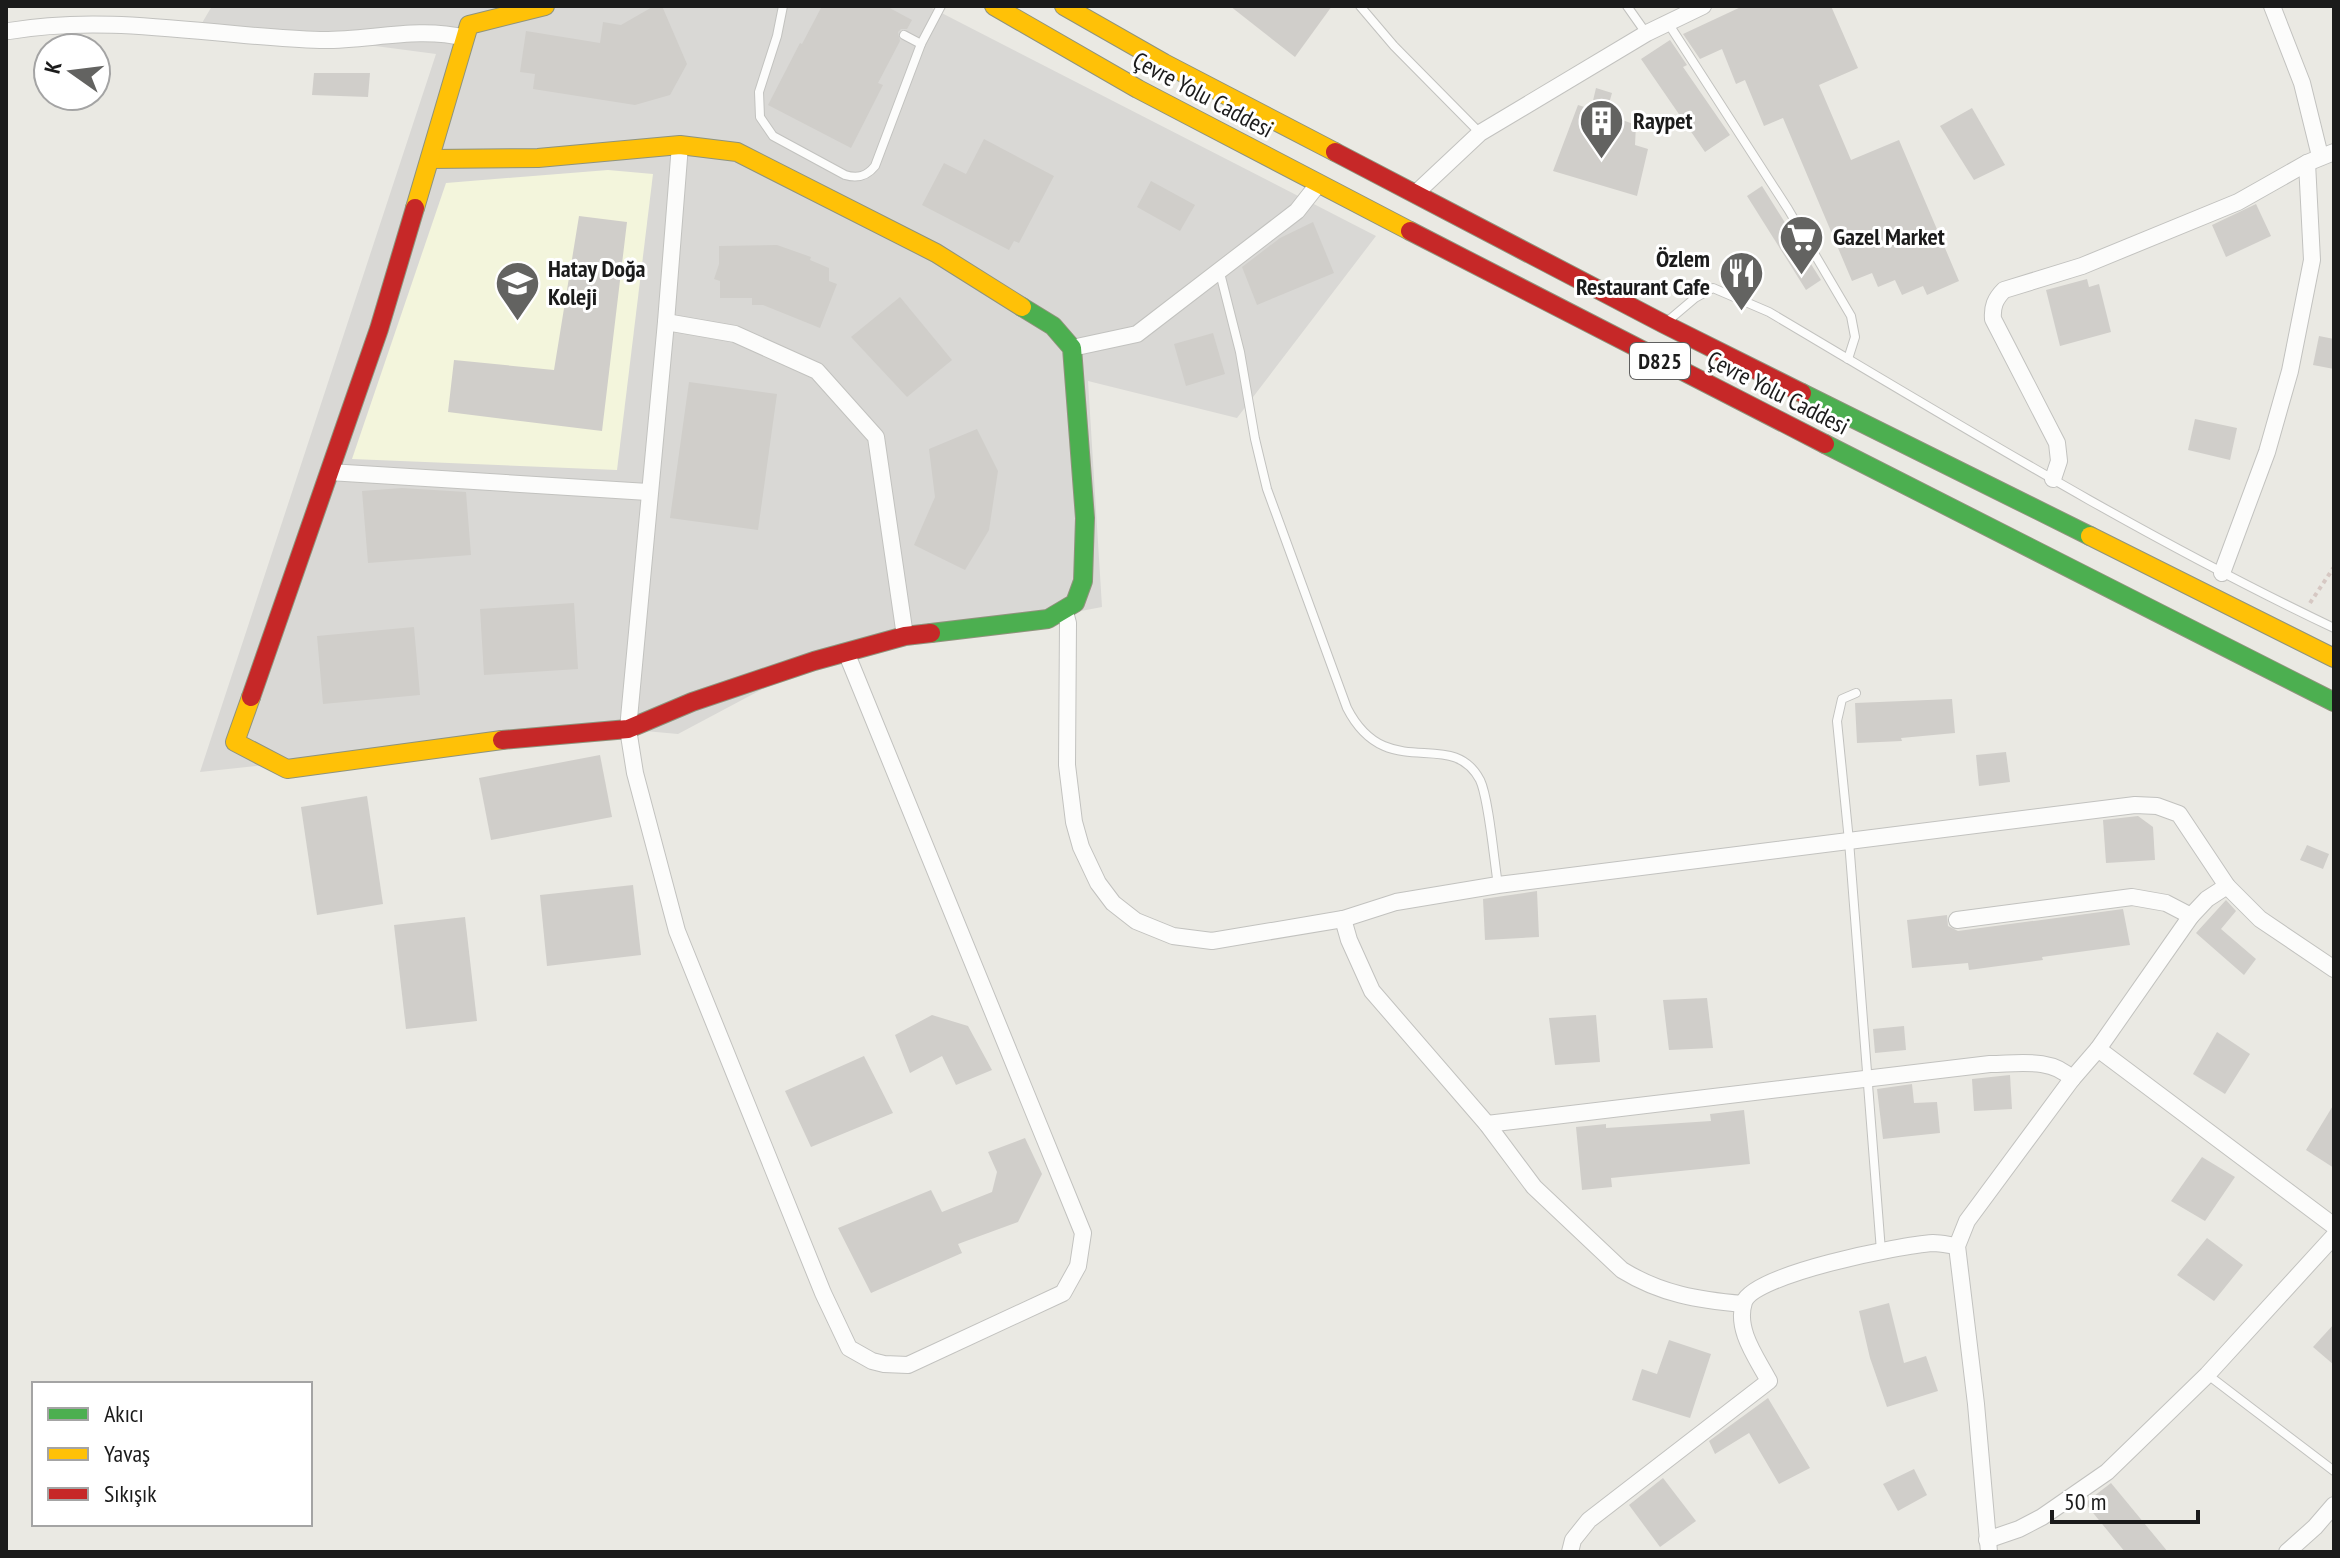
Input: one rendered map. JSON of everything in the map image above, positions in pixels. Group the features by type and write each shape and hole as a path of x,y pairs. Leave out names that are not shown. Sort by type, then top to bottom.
{"main road":[{"path":"430,159 538,158 680,145 737,152 936,253 1053,326 1072,348 1081,474 1084,580 1077,599 1065,612 1048,619 905,636 846,652 692,702 628,729 533,736 287,769 235,742 379,329 469,25 545,6"},
{"name":"Çevre Yolu Caddesi","path":"994,6 1138,89 1637,349 2334,702"},
{"name":"Çevre Yolu Caddesi","path":"1064,6 1164,63 1664,324 2334,658"}],"street":[{"path":"1415,194 1480,133 1647,33 1703,6"},
{"path":"2222,573 2267,452 2290,371 2312,260 2320,157 2302,83 2272,6"},
{"path":"9,31 46,25 96,24 321,40 443,32 465,38"},
{"path":"680,145 628,729 639,788 677,931 823,1293 849,1348 872,1361 908,1365 1063,1293 1078,1266 1083,1233 846,652"},
{"path":"2053,479 2059,461 2057,443 1993,319 1998,296 2004,290 2082,266 2238,202 2320,157"},
{"path":"1072,348 1137,334 1297,211 1319,183"},
{"path":"666,322 735,334 817,371 876,437 905,636"},
{"path":"329,472 648,492"},
{"path":"1065,612 1068,623 1067,765 1070,803 1081,847 1106,895 1128,915 1154,930 1192,940 1212,941 1343,919 1396,902 1498,885 2135,805 2157,806 2179,814 2227,886 2260,919 2334,969"},
{"path":"2227,886 2207,899 2191,916 2098,1049 2072,1079 1967,1221 1957,1246 1976,1404 1988,1546 2042,1517 2107,1472 2207,1375 2334,1236"},
{"path":"1957,920 2132,897 2166,903 2191,916"},
{"path":"1343,919 1372,991 1487,1124 1534,1187 1622,1270 1654,1288 1675,1296 1743,1304"},
{"path":"2098,1049 2334,1226"},
{"path":"1487,1124 1990,1064 2047,1064 2065,1071 2072,1079"},
{"path":"1570,1552 1573,1540 1589,1520 1769,1381 1746,1337 1742,1320 1743,1304 1748,1293 1800,1271 1881,1251 1932,1243 1957,1246"},
{"path":"2287,1552 2334,1505"}],"lane":[{"path":"783,6 773,51 759,92 760,117 773,136 851,177 864,175 875,166 921,44 941,6"},
{"path":"1360,6 1394,46 1480,133"},
{"path":"1627,6 1647,33"},
{"path":"1668,23 1788,209 1851,316 1855,337 1848,359"},
{"path":"904,35 921,44"},
{"path":"1219,269 1240,352 1267,489 1347,708 1362,731 1383,748 1444,753 1471,769 1482,785 1498,885"},
{"path":"1664,324 1695,298 1713,288 1769,312 2118,518 2334,628"},
{"path":"1856,693 1842,699 1837,721 1881,1251"},
{"path":"2207,1375 2334,1471"}],"shaded area":[{"path":"212,6 928,6 1376,236 1237,418 1088,381 1102,607 815,661 678,734 612,728 200,772 436,54 202,23"},
{"name":"Hatay Doğa Koleji","path":"608,170 653,174 617,470 352,459 446,183"}],"building":[{"path":"654,6 662,6 687,64 670,95 635,105 533,89 535,74 520,72 526,31 600,43 603,22 621,25"},
{"path":"822,6 886,6 912,20 907,29 898,32 900,41 878,83 883,85 851,148 768,105"},
{"path":"1230,6 1332,6 1295,57"},
{"path":"1743,6 1831,6 1858,68 1819,85 1851,160 1899,140 1959,281 1927,295 1923,286 1902,295 1895,280 1878,287 1872,273 1852,281 1783,118 1764,126 1745,80 1736,84 1722,49 1700,59 1683,34"},
{"path":"1670,40 1687,65 1683,67 1730,135 1705,152 1641,59"},
{"path":"314,73 370,73 368,97 312,95"},
{"name":"Raypet","path":"1596,88 1612,93 1606,114 1636,125 1635,145 1648,149 1637,196 1553,171 1578,105 1591,109"},
{"path":"1972,108 2005,165 1974,180 1940,126"},
{"path":"984,139 1054,176 1019,243 1014,241 1009,250 922,205 944,163 966,174"},
{"path":"1151,181 1195,205 1180,231 1137,207"},
{"path":"1762,186 1821,280 1806,290 1747,196"},
{"path":"2256,204 2271,236 2226,257 2212,225"},
{"path":"579,216 627,222 602,431 448,412 454,360 554,370"},
{"path":"1313,222 1334,273 1257,305 1242,267 1280,238"},
{"path":"777,245 811,257 810,260 829,268 829,281 837,284 820,328 763,305 752,305 752,298 720,298 720,281 714,279 719,264 719,246"},
{"path":"2087,279 2089,287 2099,284 2111,332 2060,346 2046,290"},
{"path":"900,297 952,360 907,397 851,337"},
{"path":"1213,333 1225,374 1186,386 1174,344"},
{"path":"2319,336 2334,339 2334,369 2313,365"},
{"path":"689,382 777,394 758,530 670,518"},
{"path":"2195,419 2237,428 2230,460 2188,450"},
{"path":"977,429 998,471 989,530 965,570 914,545 935,497 929,449"},
{"path":"402,488 466,492 471,555 368,563 362,491"},
{"path":"574,603 578,669 484,675 480,609"},
{"path":"414,627 420,695 323,704 317,636"},
{"path":"1952,699 1955,733 1901,738 1902,741 1857,743 1855,703"},
{"path":"2006,752 2010,782 1979,786 1976,755"},
{"path":"600,755 612,817 491,840 479,778"},
{"path":"367,796 383,904 317,915 301,807"},
{"path":"2138,816 2153,827 2155,860 2106,863 2103,820"},
{"path":"2307,845 2329,854 2323,869 2300,860"},
{"path":"633,885 641,955 547,966 540,895"},
{"path":"1537,891 1539,937 1485,940 1483,899"},
{"path":"2226,900 2236,911 2221,929 2256,959 2244,975 2196,933"},
{"path":"2123,909 2130,945 1969,970 1968,963 1912,968 1907,920 1947,915 1948,926 1958,931"},
{"path":"465,917 477,1021 406,1029 394,925"},
{"path":"1707,998 1713,1048 1669,1050 1663,1000"},
{"path":"932,1015 968,1026 992,1070 956,1085 942,1056 910,1073 895,1035"},
{"path":"1596,1015 1600,1062 1555,1065 1549,1018"},
{"path":"1904,1026 1906,1050 1875,1053 1873,1029"},
{"path":"2217,1032 2250,1054 2225,1094 2193,1074"},
{"path":"864,1056 893,1113 811,1147 785,1091"},
{"path":"2010,1075 2012,1109 1974,1111 1972,1079"},
{"path":"1912,1084 1914,1103 1937,1102 1940,1133 1883,1139 1877,1089"},
{"path":"2334,1104 2334,1168 2306,1150"},
{"path":"1744,1110 1750,1164 1611,1178 1612,1187 1582,1190 1576,1127 1711,1121 1710,1114"},
{"path":"1025,1138 1042,1174 1018,1222 958,1244 962,1253 871,1293 838,1228 931,1190 942,1212 992,1192 997,1172 988,1152"},
{"path":"2202,1157 2235,1177 2205,1221 2171,1201"},
{"path":"2207,1238 2243,1265 2214,1301 2177,1275"},
{"path":"1889,1303 1904,1363 1926,1356 1938,1391 1887,1407 1870,1358 1859,1311"},
{"path":"2334,1324 2334,1365 2313,1347"},
{"path":"1669,1340 1711,1354 1690,1418 1632,1400 1642,1369 1657,1374"},
{"path":"1768,1398 1810,1468 1779,1484 1749,1433 1715,1454 1709,1441"},
{"path":"1914,1469 1927,1495 1898,1511 1883,1484"},
{"path":"1663,1478 1696,1521 1660,1547 1629,1505"},
{"path":"2111,1483 2168,1552 2125,1552 2085,1503"}],"traffic: fast":[{"path":"931,633 1048,619 1075,603 1083,581 1085,518 1072,348 1053,326 1022,307"},
{"path":"1802,393 2090,536"},
{"path":"1825,444 2334,702"}],"traffic: slow":[{"path":"415,208 469,25 545,6"},
{"path":"994,6 1138,89 1410,231"},
{"path":"1064,6 1164,63 1335,152"},
{"path":"430,159 538,158 680,145 737,152 936,253 1022,307"},
{"path":"2090,536 2334,658"},
{"path":"251,697 235,742 287,769 502,740"}],"traffic: jam":[{"path":"1335,152 1802,393"},
{"path":"251,697 379,329 415,208"},
{"path":"1410,231 1825,444"},
{"path":"502,740 628,729 692,702 814,661 905,636 931,633"}],"place":[{"name":"Raypet","path":"1602,160"},
{"name":"Gazel Market","path":"1802,276"},
{"name":"Özlem Restaurant Cafe","path":"1741,312"},
{"name":"Hatay Doğa Koleji","path":"517,322"}]}
